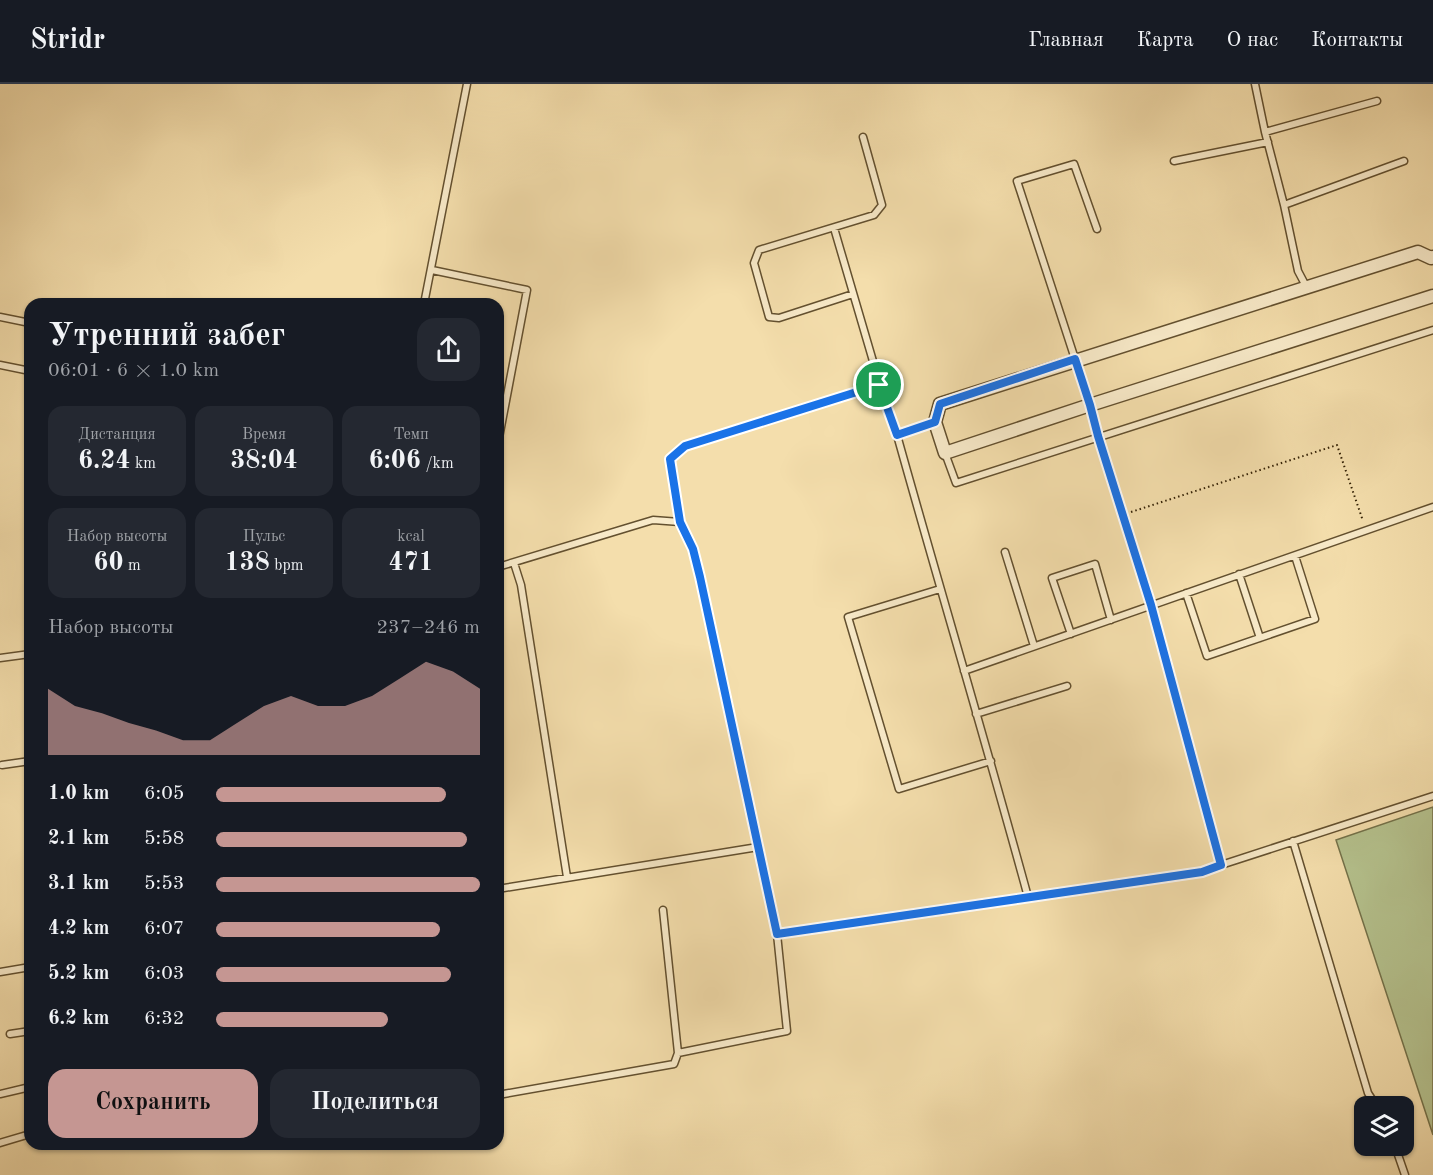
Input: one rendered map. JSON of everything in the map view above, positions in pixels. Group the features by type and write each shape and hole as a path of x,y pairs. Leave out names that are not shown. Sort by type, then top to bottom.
{"street":[{"path":"1432,261 1418,252 1075,359 940,404 935,422 945,453 1433,296"}],"lane":[{"path":"425,298 467,84"},
{"path":"1256,84 1298,271 1307,288"},
{"path":"1265,132 1377,101"},
{"path":"853,294 779,318 769,317 754,263 759,250 874,215 882,205 863,137"},
{"path":"1174,161 1268,142"},
{"path":"1284,206 1404,161"},
{"path":"1097,229 1074,164 1017,181 1090,405 1151,605 1221,865"},
{"path":"834,228 879,385 897,435 1028,897"},
{"path":"432,270 527,290 504,411"},
{"path":"0,317 24,322"},
{"path":"945,453 956,483 1433,330"},
{"path":"0,365 24,370"},
{"path":"678,1053 787,1031 777,934 700,577 693,549 680,522 670,459 685,446 879,385"},
{"path":"897,435 935,422"},
{"path":"964,671 1433,507"},
{"path":"504,566 653,520 680,522"},
{"path":"1005,552 1034,646"},
{"path":"1186,593 1207,656 1316,619 1295,556"},
{"path":"514,563 521,585 567,877"},
{"path":"1071,634 1052,578 1095,564 1111,620"},
{"path":"1239,574 1260,638"},
{"path":"940,589 848,617 899,789 990,761"},
{"path":"0,658 24,655"},
{"path":"976,714 1067,686"},
{"path":"2,765 24,762"},
{"path":"777,934 1202,872 1433,796"},
{"path":"1293,842 1370,1096"},
{"path":"504,888 758,847"},
{"path":"504,1094 674,1064 678,1053 663,910"},
{"path":"0,972 24,968"},
{"path":"10,1034 24,1032"},
{"path":"0,1094 24,1088"},
{"path":"0,1143 24,1136"},
{"path":"1398,1156 1405,1175"}],"path":[{"path":"1123,515 1337,445 1366,530"}],"green space":[{"path":"1433,807 1433,1135 1336,840"}],"route":[{"path":"1075,359 1151,605 1221,865 1202,872 777,934 700,577 693,549 680,522 670,459 685,446 879,385 897,435 935,422 940,404 1075,359"}]}
